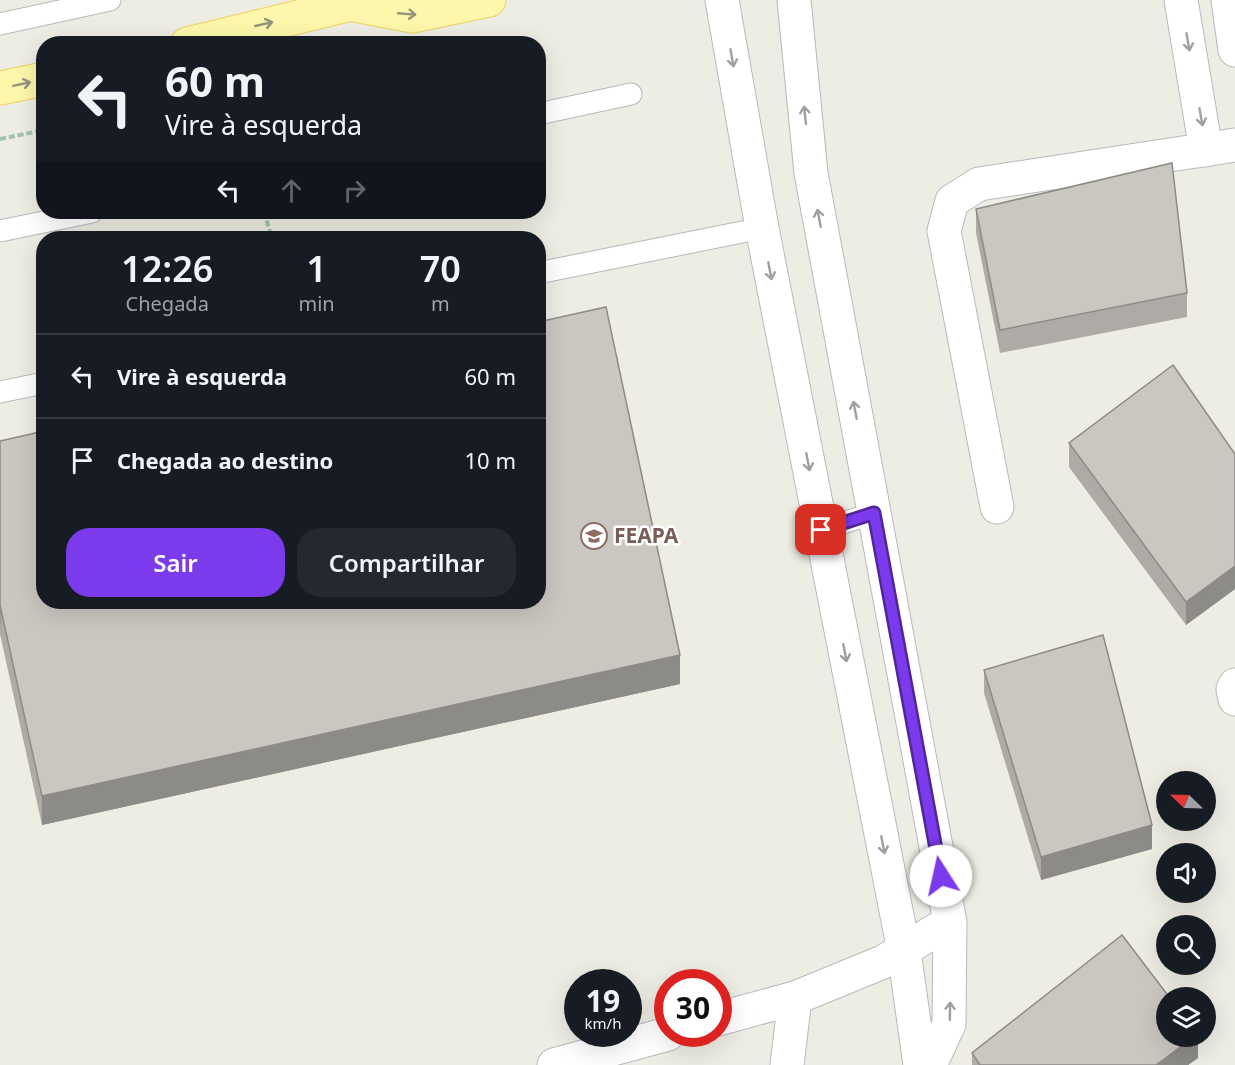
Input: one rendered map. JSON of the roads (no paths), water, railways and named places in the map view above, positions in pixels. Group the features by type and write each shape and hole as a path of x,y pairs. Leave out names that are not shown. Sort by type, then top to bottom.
{"main road":[{"path":"226,36 359,2 412,16 489,0"},
{"path":"0,88 36,81"}],"street":[{"path":"722,0 762,228 904,951 920,1065"},
{"path":"794,0 811,173 950,922 950,1024 930,1065"},
{"path":"997,507 944,231 952,201 979,184 1221,148 1181,0"},
{"path":"1228,0 1235,50"},
{"path":"1235,685 1233,689 1235,699"},
{"path":"732,1015 795,998 883,962 950,922"},
{"path":"787,1065 795,998"},
{"path":"554,1065 654,1038"}],"lane":[{"path":"0,24 110,0"},
{"path":"546,112 631,94"},
{"path":"0,231 58,219"},
{"path":"546,271 762,228"},
{"path":"0,392 36,385"},
{"path":"821,530 874,513"}],"place":[{"name":"FEAPA","path":"594,536"}]}
